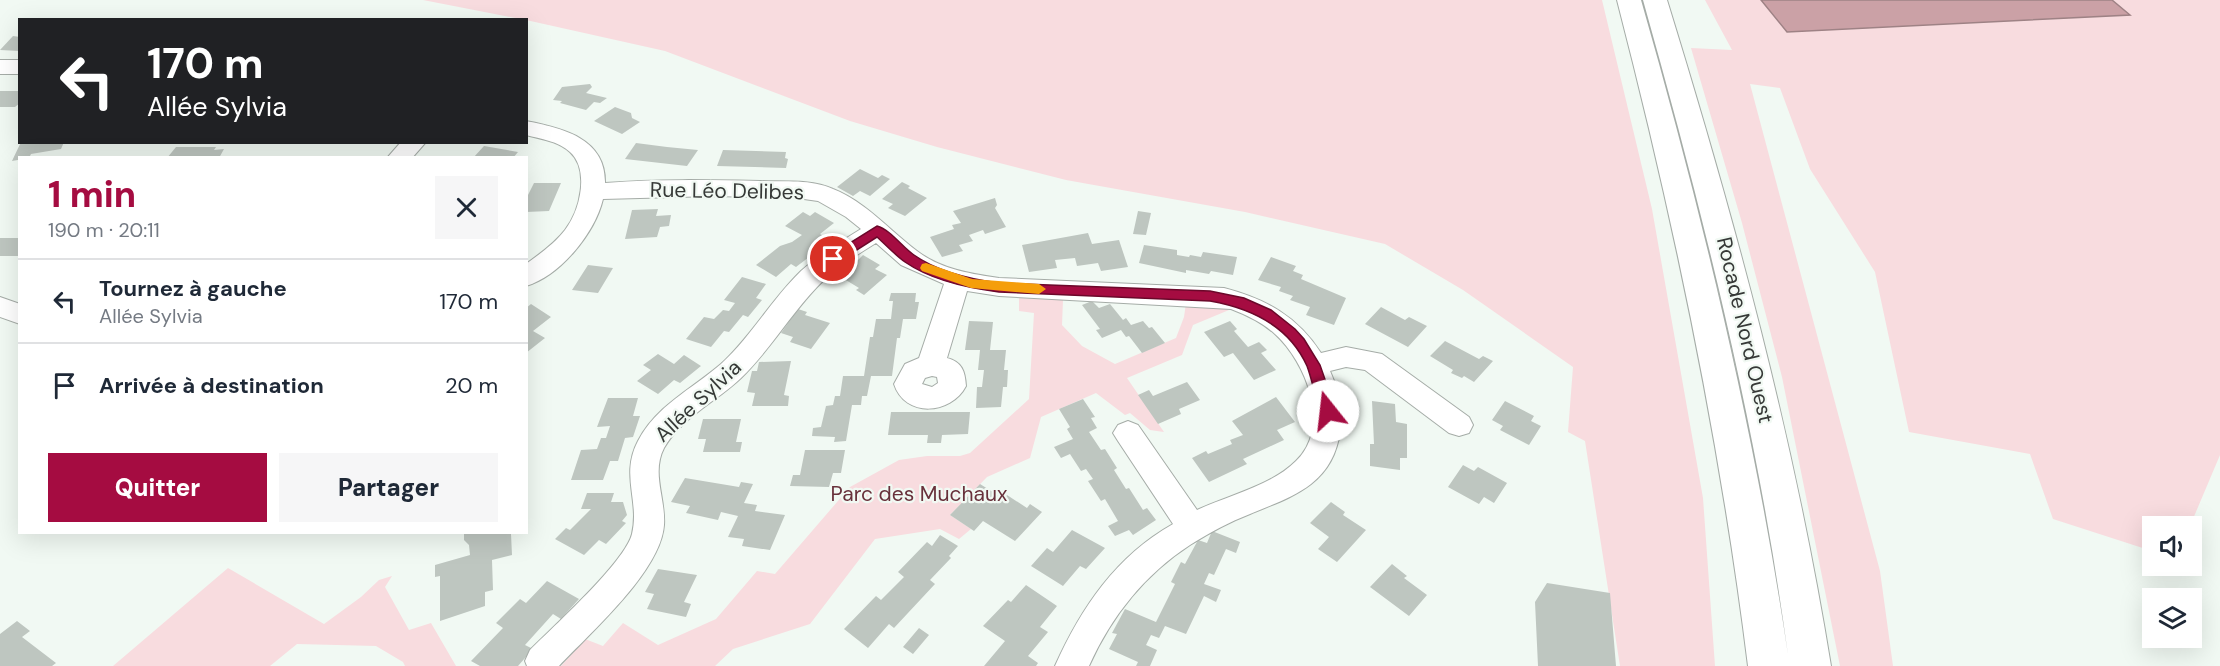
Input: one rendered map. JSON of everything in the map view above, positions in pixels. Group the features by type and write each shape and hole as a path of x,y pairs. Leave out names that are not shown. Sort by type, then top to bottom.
{"highway":[{"name":"Rocade Nord Ouest","path":"1629,0 1682,198 1720,365 1755,565 1769,666"},
{"name":"Rocade Nord Ouest","path":"1655,0 1713,199 1758,377 1788,529 1810,666"}],"street":[{"path":"0,67 18,67"},
{"path":"528,129 563,138 584,152 591,168 592,192 590,206 576,233 560,250 528,275"},
{"path":"400,156 412,144"},
{"name":"Rue Léo Delibes","path":"592,192 663,188 797,190 833,198 855,211 910,259 958,280 999,287 1199,295 1239,302 1266,314 1291,332 1313,365 1328,411 1326,436 1316,459 1308,468 1286,483 1192,527 1157,549 1125,578 1091,625 1072,666"},
{"name":"Allée Sylvia","path":"542,661 630,567 643,548 648,525 643,490 643,467 655,438 673,419 740,363 812,277 833,259 877,231"},
{"path":"930,365 958,280"},
{"path":"0,307 18,313"},
{"path":"1313,365 1346,357 1372,361 1459,425"},
{"path":"1128,433 1192,527"}],"green space":[{"path":"423,0 1602,0 1652,209 1703,498 1715,666 1620,666 1585,441 1568,432 1573,367 1463,290 1385,244 1245,212 1066,180 937,147 850,121 665,51 528,20 528,18 516,18"},
{"path":"1705,0 1761,0 1787,32 2129,15 2112,0 2220,0 2220,455 2194,516 2142,516 2142,548 2053,519 2030,454 1909,432 1875,272 1810,169 1780,88 1750,84 1880,571 1893,666 1840,666 1782,377 1742,223 1691,48 1732,50"},
{"name":"Parc des Muchaux","path":"1019,298 1063,300 1062,325 1082,346 1115,364 1176,338 1184,317 1186,303 1229,310 1193,325 1182,355 1127,378 1164,432 1150,430 1130,413 1125,415 1096,393 1041,417 1030,458 987,477 950,515 971,529 959,539 940,529 875,539 810,624 733,649 715,666 561,666 585,639 603,646 623,623 658,645 716,619 757,571 775,574 850,487 899,460 927,456 960,456 970,453 1029,399 1034,313 1019,311"},
{"path":"228,568 324,624 361,597 379,580 392,576 385,587 409,630 431,623 456,666 405,666 403,662 376,646 297,644 270,666 113,666"}],"shaded area":[{"path":"1761,0 2112,0 2130,15 1787,32"}],"building":[{"path":"13,36 18,37 18,51 0,50"},
{"path":"590,84 592,87 586,93 607,98 600,103 594,102 586,110 553,100 562,87"},
{"path":"0,91 18,91 18,105 15,107 0,107"},
{"path":"615,107 631,113 632,118 640,122 622,134 594,121"},
{"path":"636,143 698,150 687,166 625,159"},
{"path":"20,144 63,144 61,149 30,156 18,156 18,160 12,161"},
{"path":"484,146 518,152 515,156 475,156"},
{"path":"176,147 224,149 220,156 169,156"},
{"path":"723,150 786,152 785,158 788,159 786,168 717,166"},
{"path":"860,169 878,178 882,175 890,179 870,196 860,191 853,196 837,187"},
{"path":"902,182 910,186 908,188 927,198 905,216 888,208 893,204 882,199"},
{"path":"534,183 561,183 549,211 528,212 528,195"},
{"path":"995,198 997,205 995,208 1006,227 985,234 983,230 969,235 973,241 959,245 963,251 942,257 930,237 954,229 952,225 961,223 953,211"},
{"path":"658,209 656,216 671,215 669,226 660,227 657,237 625,239 632,210"},
{"path":"1138,211 1151,213 1146,235 1133,234"},
{"path":"803,212 810,216 815,212 834,223 820,234 825,237 808,251 813,254 796,267 791,264 776,277 756,265 780,246 802,235 785,226"},
{"path":"1088,233 1092,244 1119,240 1128,267 1101,271 1098,263 1077,266 1075,258 1055,260 1057,268 1029,272 1022,245"},
{"path":"0,238 18,238 18,256 0,256"},
{"path":"1144,245 1177,250 1177,255 1189,257 1190,255 1201,257 1203,252 1237,257 1233,275 1211,271 1209,274 1186,270 1186,273 1139,263"},
{"path":"863,255 880,265 875,269 887,275 864,295 856,290 859,288 836,274 855,258 858,260"},
{"path":"1271,257 1296,266 1293,271 1303,275 1301,279 1346,298 1334,325 1306,315 1310,307 1290,300 1293,296 1279,291 1281,287 1258,280"},
{"path":"588,265 613,268 598,293 572,290"},
{"path":"742,277 766,284 756,298 762,300 748,317 743,315 729,332 724,331 711,347 686,339 704,317 714,319 723,310 729,311 735,303 724,300"},
{"path":"891,293 916,293 915,302 919,302 916,319 903,319 900,338 897,338 892,376 871,376 867,396 862,396 861,405 852,405 846,441 834,442 835,437 812,436 813,428 821,427 826,406 833,405 835,396 840,396 843,376 864,376 870,337 873,337 876,319 891,319 893,301 889,301"},
{"path":"1092,301 1099,308 1110,304 1123,320 1126,318 1131,325 1143,321 1149,328 1152,327 1165,343 1142,353 1129,336 1126,337 1121,330 1102,338 1096,330 1100,329 1082,305"},
{"path":"531,304 551,317 533,331 545,338 528,351 528,306"},
{"path":"1381,307 1405,320 1409,317 1427,326 1408,347 1365,324"},
{"path":"798,309 807,312 805,315 830,323 811,349 790,342 793,337 781,333"},
{"path":"969,321 993,322 990,350 1006,350 1004,370 1008,370 1007,387 1003,387 1001,407 976,408 977,387 982,387 984,370 978,370 980,350 965,350"},
{"path":"1230,321 1237,329 1234,331 1248,347 1259,342 1267,350 1261,353 1276,370 1254,380 1233,353 1224,357 1204,332"},
{"path":"1445,341 1479,359 1483,356 1493,361 1474,382 1464,376 1462,378 1451,373 1453,370 1430,356"},
{"path":"658,354 674,364 684,355 701,366 680,383 674,380 658,394 637,381 651,370 643,365"},
{"path":"791,361 784,395 789,396 788,406 752,406 755,393 747,392 752,371 757,371 759,362"},
{"path":"1187,382 1200,400 1179,409 1181,414 1158,424 1138,395 1149,390 1153,396"},
{"path":"1276,397 1295,422 1277,430 1284,440 1243,459 1247,464 1209,482 1192,458 1206,451 1208,454 1232,444 1230,440 1243,435 1232,421"},
{"path":"608,398 638,398 633,416 640,416 633,437 625,438 618,461 610,461 603,480 571,480 581,450 597,449 601,438 606,438 610,426 597,427"},
{"path":"1083,399 1095,417 1091,418 1097,428 1089,432 1101,450 1105,449 1126,489 1129,488 1143,510 1147,508 1156,520 1133,535 1129,530 1115,536 1108,526 1118,521 1105,499 1101,501 1088,481 1093,479 1086,469 1081,471 1070,454 1061,458 1054,447 1073,439 1067,429 1070,427 1059,409"},
{"path":"1372,401 1395,404 1396,422 1407,424 1407,458 1400,458 1400,470 1370,466 1370,444 1374,444"},
{"path":"1505,401 1534,416 1531,421 1541,426 1529,445 1500,430 1503,426 1492,420"},
{"path":"891,412 970,412 968,434 942,435 941,443 927,443 928,435 888,435"},
{"path":"703,419 741,419 736,442 742,442 740,452 703,452 706,439 698,439"},
{"path":"805,450 845,450 841,473 833,473 829,487 790,486 793,475 800,475"},
{"path":"1463,465 1474,471 1478,467 1507,483 1494,503 1484,497 1479,504 1448,487"},
{"path":"685,478 739,487 741,482 753,484 744,503 757,505 755,511 785,515 770,550 742,546 744,539 728,537 738,516 721,512 718,520 686,513 690,506 671,502"},
{"path":"980,484 1004,499 1007,495 1027,508 1030,504 1042,512 1015,541 983,521 974,531 950,515"},
{"path":"587,493 614,493 611,502 623,502 627,515 622,521 626,523 606,544 599,540 584,555 555,539 566,528 570,530 591,509 581,509"},
{"path":"1331,502 1345,512 1343,515 1366,530 1337,562 1318,549 1329,537 1310,523"},
{"path":"1072,530 1105,548 1086,569 1080,566 1063,586 1031,566 1047,548 1053,552"},
{"path":"1212,531 1240,542 1236,553 1226,549 1214,575 1209,573 1204,584 1221,590 1216,602 1204,596 1186,634 1165,626 1159,638 1151,635 1146,645 1157,650 1150,666 1136,666 1138,662 1109,649 1117,634 1112,633 1125,609 1156,622 1175,584 1171,582 1181,562 1185,564 1198,540 1207,543"},
{"path":"464,534 511,534 512,555 492,560 493,590 485,592 485,606 440,621 440,576 435,577 435,565 470,555 469,545 464,540"},
{"path":"940,535 958,546 949,556 951,558 930,580 935,584 894,628 889,624 868,648 844,629 876,596 881,600 904,577 898,572 927,542 932,546"},
{"path":"1392,564 1407,576 1404,578 1427,595 1409,616 1370,587"},
{"path":"658,569 697,575 684,602 691,604 686,617 647,609 654,594 645,592"},
{"path":"547,581 579,599 561,619 553,614 525,645 533,649 518,666 480,666 471,661 503,628 496,623 520,599 526,603"},
{"path":"1547,583 1610,593 1616,666 1538,666 1535,602"},
{"path":"1026,585 1057,606 1040,627 1048,632 1028,656 1038,663 1036,666 984,666 1005,641 983,626 1008,600 1011,602"},
{"path":"17,621 30,631 22,637 56,663 52,666 0,666 0,634"},
{"path":"919,628 929,635 913,654 903,647"}],"slow traffic":[{"path":"926,268 971,284 1039,289"}],"route":[{"path":"833,259 877,231 910,259 971,284 1210,296 1239,302 1254,307 1278,321 1291,332 1313,365 1328,411"}]}
